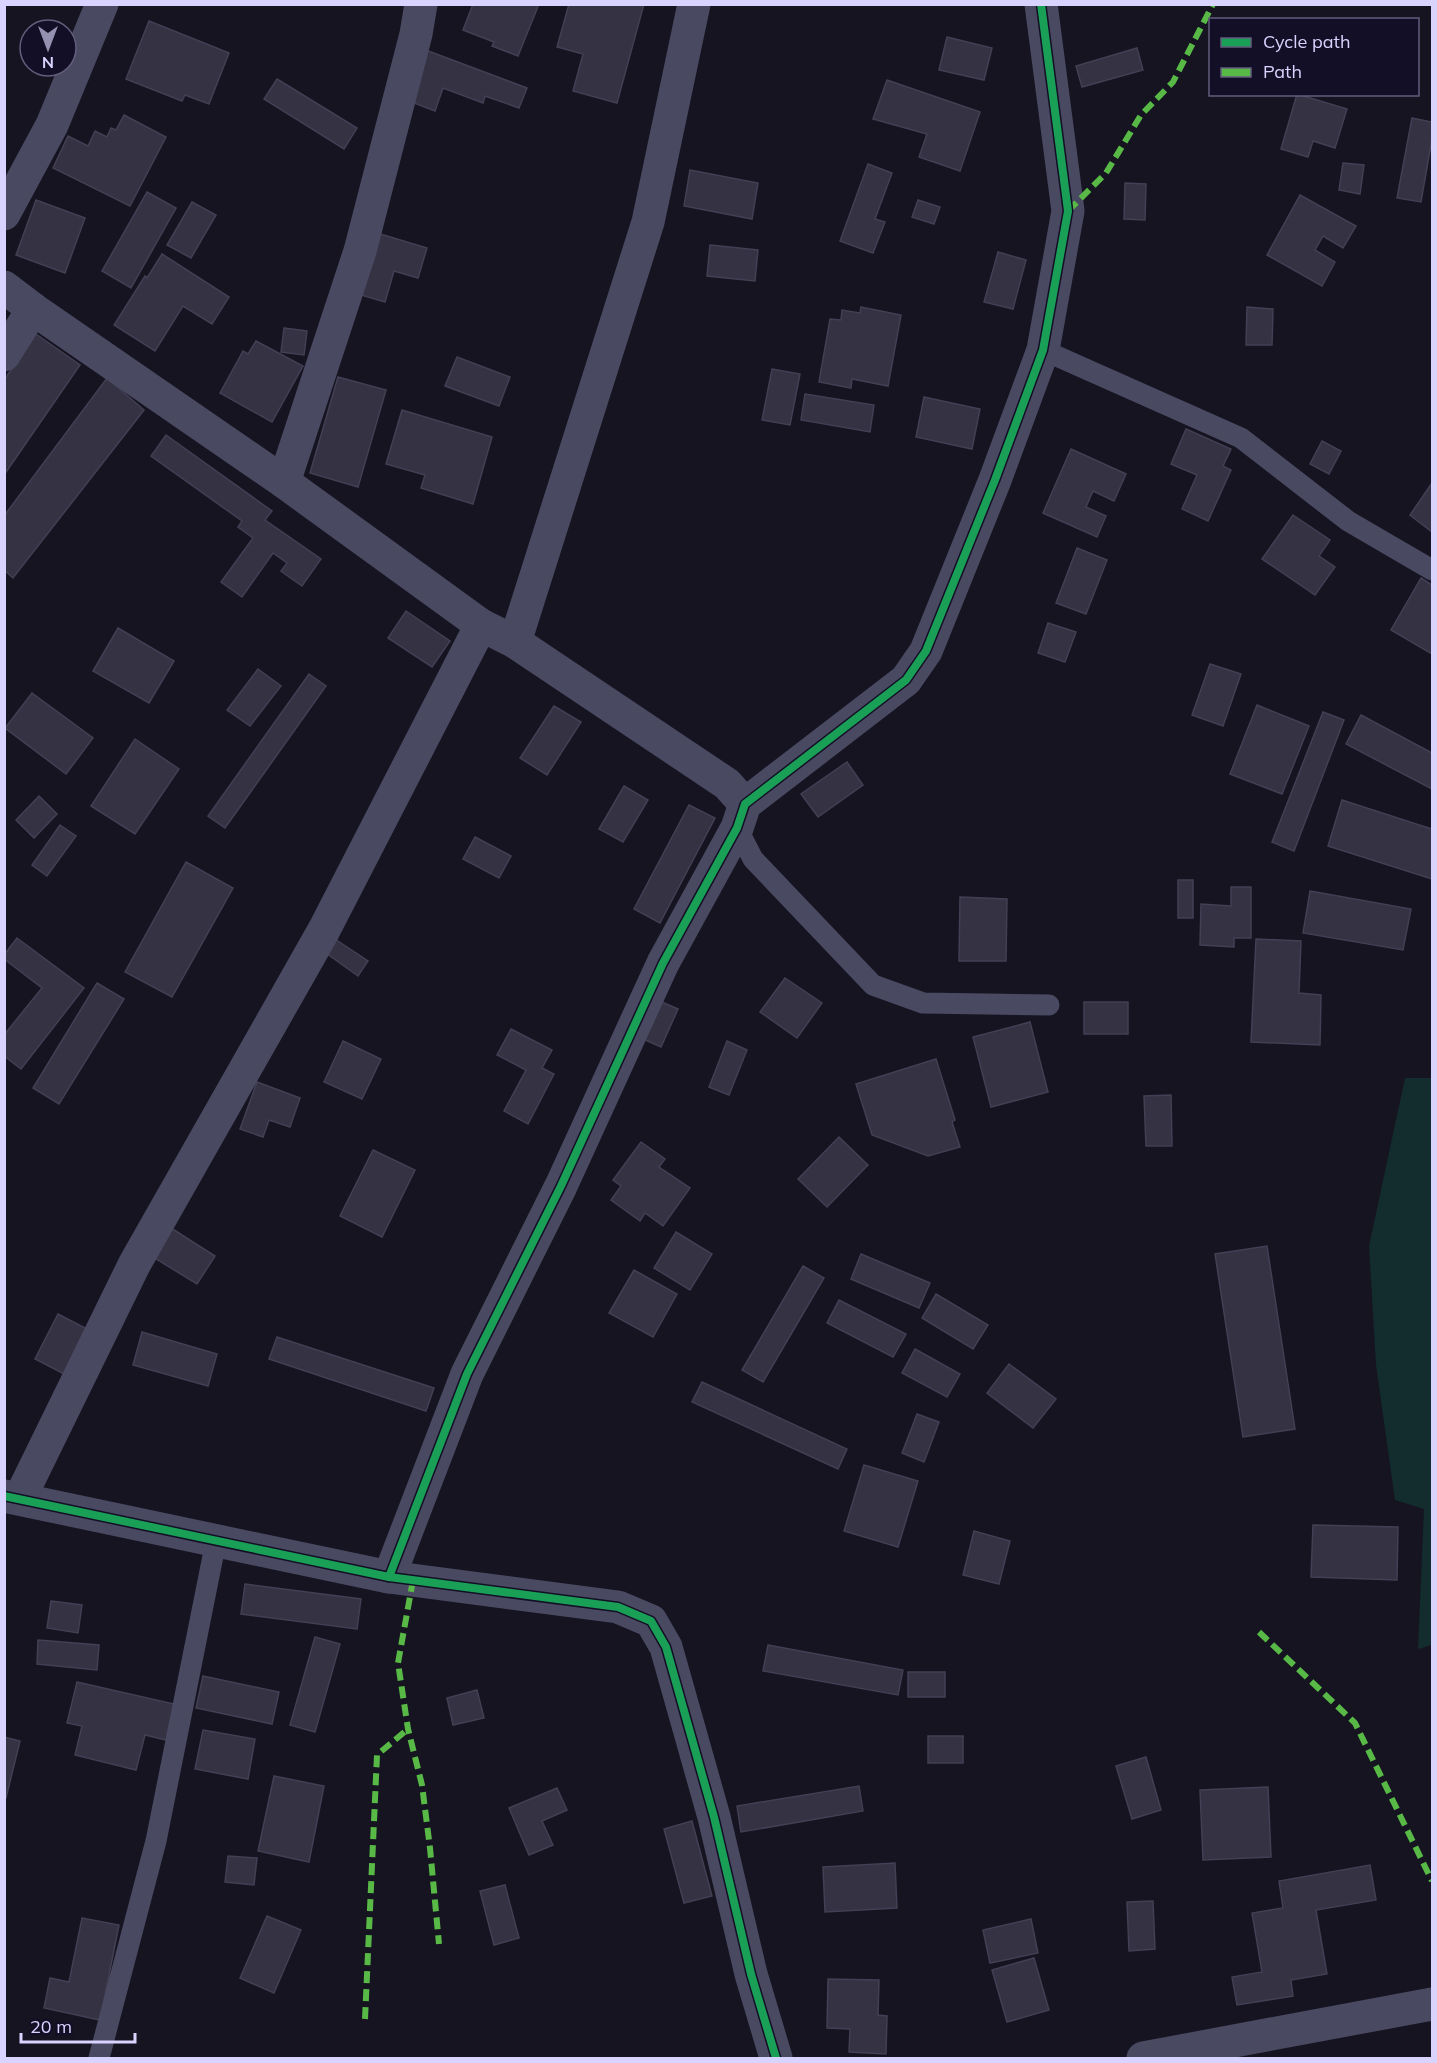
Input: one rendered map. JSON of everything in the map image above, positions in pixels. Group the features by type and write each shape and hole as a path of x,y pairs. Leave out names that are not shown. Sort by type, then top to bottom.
{"street":[{"path":"4,214 52,125 102,4"},
{"path":"284,482 360,251 416,34 421,4"},
{"path":"515,642 648,222 694,4"},
{"path":"389,1577 467,1374 561,1185 663,963 741,816 906,680 926,651 995,480 1043,350 1068,211 1041,4"},
{"path":"4,286 33,309 284,482 481,625 515,642 727,784 741,816"},
{"path":"4,355 33,309"},
{"path":"481,625 324,930 134,1264 12,1497 389,1577 618,1607 651,1621 670,1659 714,1817 751,1974 776,2058"},
{"path":"1143,2058 1432,2004"}],"lane":[{"path":"1043,350 1241,438 1348,521 1432,570"},
{"path":"741,816 753,859 873,985 923,1003 1049,1005"},
{"path":"99,2058 156,1841 216,1541"}],"green space":[{"path":"1405,1078 1432,1078 1432,1645 1418,1649 1424,1509 1395,1500 1376,1365 1369,1246"}],"building":[{"path":"473,4 539,4 518,56 492,46 494,42 463,30"},
{"path":"569,4 644,4 617,103 573,91 583,54 557,47"},
{"path":"149,21 229,53 209,104 185,95 182,101 126,79"},
{"path":"947,37 992,48 984,80 939,70"},
{"path":"1137,48 1143,70 1082,87 1076,66"},
{"path":"423,49 527,88 519,108 485,96 483,103 443,88 435,111 404,99"},
{"path":"277,79 357,128 344,149 264,99"},
{"path":"887,80 980,112 960,171 919,157 927,134 873,119"},
{"path":"1296,96 1304,96 1347,109 1335,148 1313,141 1308,157 1281,149"},
{"path":"124,115 166,137 130,206 53,168 68,136 88,146 95,131 107,137 111,128 116,130"},
{"path":"1412,118 1432,122 1432,139 1421,202 1397,198"},
{"path":"1343,163 1364,165 1360,194 1339,190"},
{"path":"868,164 892,173 875,219 885,222 873,253 840,241"},
{"path":"690,170 758,183 752,219 684,206"},
{"path":"1125,183 1146,184 1145,220 1124,219"},
{"path":"147,192 176,208 131,288 102,271"},
{"path":"1300,195 1356,226 1343,248 1323,236 1315,250 1335,262 1322,286 1267,255"},
{"path":"36,200 85,218 65,273 16,255"},
{"path":"918,200 940,207 934,224 912,217"},
{"path":"192,202 216,215 191,258 167,245"},
{"path":"377,233 427,248 418,278 394,271 385,302 358,294"},
{"path":"710,245 758,250 755,281 707,276"},
{"path":"998,252 1026,260 1013,309 984,302"},
{"path":"162,254 229,297 212,324 183,306 155,351 114,325"},
{"path":"861,307 901,315 888,386 852,379 851,388 819,382 830,319 841,320 842,310 860,313"},
{"path":"1247,307 1273,309 1272,345 1246,345"},
{"path":"284,328 307,331 304,355 281,352"},
{"path":"36,334 80,365 4,475 4,380"},
{"path":"256,341 303,366 272,422 220,393 243,351 248,354"},
{"path":"457,357 510,377 499,406 445,386"},
{"path":"772,369 800,374 790,425 762,420"},
{"path":"338,377 386,390 358,487 310,473"},
{"path":"107,378 144,410 13,578 4,570 4,516"},
{"path":"805,394 874,405 870,432 801,420"},
{"path":"924,397 980,409 972,449 916,437"},
{"path":"402,410 492,437 473,504 421,488 425,475 386,464"},
{"path":"1186,429 1231,449 1223,466 1231,470 1208,521 1182,509 1197,475 1171,464"},
{"path":"166,435 272,511 265,520 321,559 302,586 281,571 287,563 273,553 242,597 221,582 253,538 238,527 242,521 151,456"},
{"path":"1322,441 1341,451 1329,474 1310,464"},
{"path":"1071,449 1126,474 1114,501 1093,491 1086,507 1106,516 1097,537 1043,513"},
{"path":"1432,483 1432,532 1410,515"},
{"path":"1293,515 1330,540 1319,556 1335,567 1315,595 1262,559"},
{"path":"1077,548 1107,560 1086,614 1056,603"},
{"path":"1421,578 1432,585 1432,654 1391,630"},
{"path":"406,611 450,641 432,667 388,638"},
{"path":"1048,623 1076,632 1065,662 1038,653"},
{"path":"118,628 174,661 149,703 93,671"},
{"path":"1210,664 1241,674 1223,726 1192,715"},
{"path":"258,669 281,686 250,726 227,710"},
{"path":"309,674 326,686 225,828 208,816"},
{"path":"32,693 93,738 66,774 5,728"},
{"path":"1257,705 1309,726 1282,794 1230,774"},
{"path":"554,706 581,722 547,775 520,758"},
{"path":"1323,712 1344,720 1294,851 1272,842"},
{"path":"1361,715 1432,753 1432,789 1346,744"},
{"path":"135,739 179,769 135,834 91,806"},
{"path":"847,762 863,785 818,817 801,794"},
{"path":"624,786 648,800 623,842 599,829"},
{"path":"39,796 57,814 34,838 16,820"},
{"path":"1342,800 1432,829 1432,879 1328,846"},
{"path":"689,805 715,818 660,923 634,909"},
{"path":"60,825 76,836 47,876 32,865"},
{"path":"475,837 511,856 499,878 463,859"},
{"path":"186,862 233,888 172,997 125,972"},
{"path":"1178,880 1193,880 1193,918 1178,918"},
{"path":"1231,887 1251,887 1251,938 1234,938 1234,947 1200,945 1201,904 1231,906"},
{"path":"1310,891 1411,909 1403,950 1303,933"},
{"path":"960,897 1007,899 1006,961 959,961"},
{"path":"17,938 84,988 21,1069 4,1056 4,1035 42,988 4,959 4,955"},
{"path":"335,939 368,961 358,976 326,953"},
{"path":"1256,939 1301,941 1299,993 1321,995 1320,1045 1251,1042"},
{"path":"785,978 822,1003 797,1038 760,1012"},
{"path":"97,983 124,999 59,1104 33,1088"},
{"path":"657,1000 678,1009 661,1047 641,1038"},
{"path":"1084,1002 1128,1002 1128,1034 1084,1034"},
{"path":"1030,1022 1048,1092 991,1107 973,1037"},
{"path":"511,1029 552,1050 542,1068 554,1074 528,1124 504,1111 526,1070 497,1055"},
{"path":"343,1041 381,1059 362,1099 324,1082"},
{"path":"727,1041 747,1050 729,1095 709,1087"},
{"path":"936,1059 955,1120 952,1122 960,1147 928,1156 872,1135 856,1084"},
{"path":"257,1082 300,1098 290,1127 269,1120 263,1137 240,1129"},
{"path":"1171,1095 1172,1146 1146,1146 1144,1096"},
{"path":"839,1137 868,1165 827,1207 798,1179"},
{"path":"641,1142 665,1159 659,1167 690,1188 663,1226 645,1213 640,1221 611,1200 621,1186 613,1180"},
{"path":"373,1150 415,1170 382,1237 340,1216"},
{"path":"171,1228 215,1256 197,1284 153,1257"},
{"path":"676,1232 712,1254 690,1290 654,1268"},
{"path":"1267,1246 1295,1429 1243,1437 1215,1254"},
{"path":"861,1254 930,1283 919,1308 851,1279"},
{"path":"803,1266 824,1278 763,1382 742,1370"},
{"path":"634,1270 677,1294 653,1337 609,1313"},
{"path":"936,1294 988,1325 973,1349 922,1318"},
{"path":"839,1300 906,1334 893,1357 827,1323"},
{"path":"58,1314 91,1331 68,1376 35,1359"},
{"path":"142,1332 217,1354 208,1386 133,1365"},
{"path":"277,1337 434,1388 426,1411 269,1359"},
{"path":"915,1349 960,1374 947,1397 902,1373"},
{"path":"1009,1364 1056,1399 1033,1428 987,1393"},
{"path":"702,1382 847,1449 838,1469 692,1402"},
{"path":"917,1414 939,1422 924,1462 902,1453"},
{"path":"864,1465 918,1481 898,1547 844,1531"},
{"path":"1313,1525 1398,1527 1397,1580 1311,1577"},
{"path":"974,1531 1010,1541 999,1584 963,1575"},
{"path":"245,1584 361,1599 357,1629 241,1614"},
{"path":"51,1601 82,1605 78,1633 47,1628"},
{"path":"315,1637 340,1644 315,1732 290,1725"},
{"path":"38,1640 99,1645 97,1670 37,1664"},
{"path":"768,1645 903,1670 898,1695 763,1671"},
{"path":"908,1672 945,1672 945,1697 908,1697"},
{"path":"203,1676 279,1692 272,1724 196,1708"},
{"path":"77,1682 174,1704 166,1740 145,1735 136,1770 75,1755 82,1726 67,1723"},
{"path":"477,1690 484,1718 453,1725 447,1698"},
{"path":"203,1730 255,1739 248,1779 195,1769"},
{"path":"928,1736 963,1736 963,1763 928,1763"},
{"path":"4,1737 20,1741 6,1798 4,1798"},
{"path":"1146,1757 1161,1810 1132,1819 1116,1766"},
{"path":"274,1776 324,1786 309,1862 258,1851"},
{"path":"859,1786 863,1811 741,1832 737,1806"},
{"path":"1268,1787 1271,1857 1203,1860 1200,1790"},
{"path":"557,1788 567,1810 542,1821 553,1845 529,1855 509,1808"},
{"path":"692,1821 712,1896 684,1903 664,1829"},
{"path":"228,1856 257,1858 254,1885 225,1882"},
{"path":"895,1863 897,1908 825,1912 823,1867"},
{"path":"1370,1865 1376,1900 1316,1910 1327,1974 1291,1980 1293,1996 1237,2005 1232,1977 1262,1972 1252,1913 1283,1908 1279,1881"},
{"path":"505,1885 519,1938 494,1945 480,1891"},
{"path":"1153,1901 1155,1949 1129,1951 1127,1902"},
{"path":"267,1916 301,1930 274,1993 240,1978"},
{"path":"82,1918 119,1925 100,2020 44,2008 50,1978 69,1982"},
{"path":"1031,1919 1038,1953 990,1963 983,1930"},
{"path":"1034,1958 1049,2010 1007,2022 992,1970"},
{"path":"828,1979 879,1980 878,2015 887,2016 886,2054 849,2052 850,2029 827,2028"}],"marked path":[{"path":"1068,211 1106,173 1141,115 1173,82 1213,4"},
{"path":"413,1580 398,1663 408,1729 422,1785 439,1944"},
{"path":"1259,1632 1355,1723 1432,1881"},
{"path":"365,2019 377,1755 408,1729"}],"cycle path":[{"path":"389,1577 467,1374 561,1186 663,963 737,828 745,804 906,680 926,651 995,480 1043,350 1068,211 1041,4"},
{"path":"4,1496 389,1577 618,1607 651,1621 666,1647 714,1817 751,1974 776,2058"}]}
